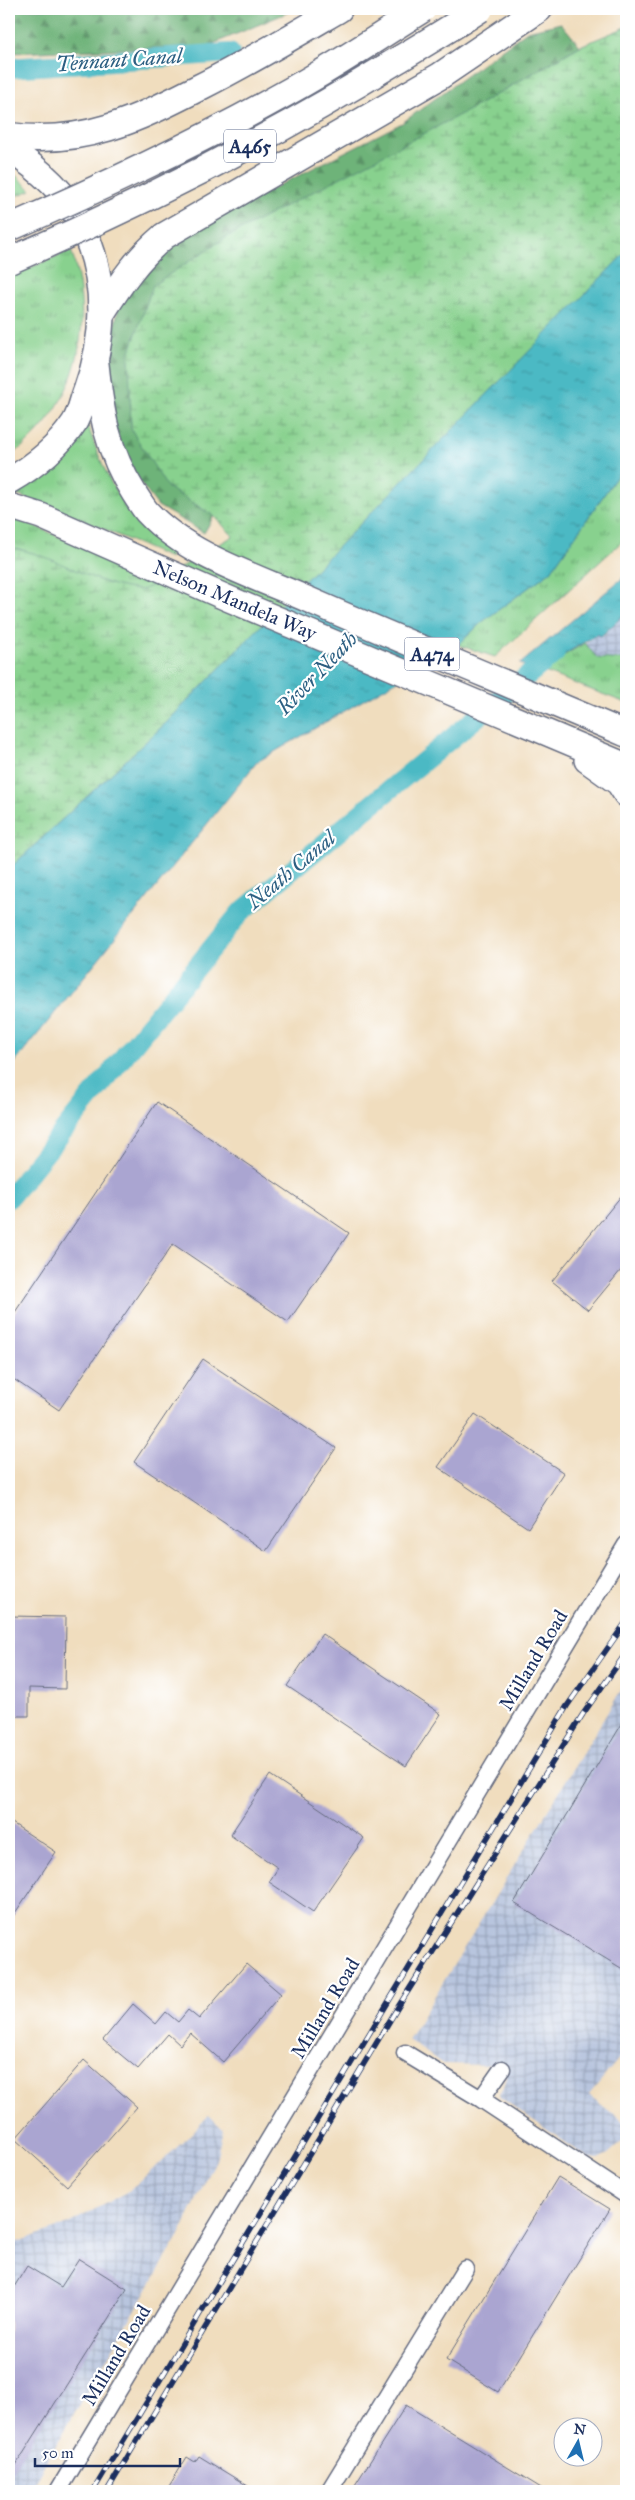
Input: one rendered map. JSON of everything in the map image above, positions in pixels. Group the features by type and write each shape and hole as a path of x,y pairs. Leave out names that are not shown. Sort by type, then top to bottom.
{"highway":[{"path":"9,136 52,137 85,134 118,126 141,117 231,72 339,9"},
{"name":"A465","path":"9,228 86,195 206,135 320,73 423,9"},
{"name":"A465","path":"9,261 103,220 220,163 336,98 480,9"},
{"name":"A465","path":"102,311 127,273 144,253 164,236 440,76 539,9"}],"main road":[{"path":"9,149 34,166 56,189 77,217 92,250 100,283 102,311 96,364 74,422 48,453 9,481"},
{"name":"Nelson Mandela Way","path":"96,364 101,410 111,450 125,478 146,511 173,535 239,570 626,734"},
{"name":"Nelson Mandela Way","path":"9,506 41,516 227,598 626,766"},
{"path":"585,717 626,718"},
{"path":"542,730 603,771 618,783 626,794"}],"street":[{"name":"Milland Road","path":"58,2491 626,1545"},
{"path":"405,2053 624,2188"},
{"path":"481,2099 502,2069"},
{"path":"329,2491 465,2269"}],"shaded area":[{"path":"626,613 626,660 597,658 585,643 597,634 602,636"},
{"path":"626,1682 626,2050 589,2095 626,2124 626,2138 608,2154 598,2159 588,2158 501,2098 500,2094 507,2075 491,2065 443,2064 408,2040"},
{"path":"209,2115 223,2129 216,2160 179,2236 29,2491 9,2491 9,2245 68,2224 130,2190 186,2139"}],"green space":[{"path":"9,9 296,9 208,46 9,53"},
{"path":"561,23 580,46 471,109 167,487 214,516 204,533 158,506 131,471 115,429 109,351 118,310 139,272 195,228 402,123 527,31"},
{"path":"626,27 626,253 166,723 9,869 9,548 43,556 108,583 125,588 143,590 233,536 214,516 167,487 131,429 129,354 153,285 225,238 471,109 580,46"},
{"path":"9,169 31,190 9,199"},
{"path":"71,250 82,308 81,337 75,364 66,391 51,415 32,437 9,457 9,277"},
{"path":"86,420 108,476 128,511 156,539 173,550 170,558 65,512 17,495 12,491"},
{"path":"626,463 626,538 495,657 458,645 482,622 551,571"},
{"path":"9,519 30,524 160,581 143,590 119,587 83,575 22,550 9,548"},
{"path":"585,643 597,658 626,660 626,703 539,670"}],"water":[{"name":"River Neath","path":"626,252 626,463 551,571 482,622 458,645 257,762 9,1070 9,869 166,723"},
{"path":"626,575 626,613 601,636 597,634 539,670 520,664"}],"building":[{"path":"157,1102 349,1233 288,1322 173,1244 59,1410 9,1376 9,1321"},
{"path":"626,1190 626,1264 588,1310 552,1281"},
{"path":"203,1359 336,1448 266,1551 134,1462"},
{"path":"475,1414 564,1473 528,1528 438,1467"},
{"path":"9,1616 66,1617 65,1689 29,1688 29,1716 9,1716"},
{"path":"322,1634 441,1714 406,1766 287,1686"},
{"path":"626,1717 626,1971 514,1903"},
{"path":"270,1775 364,1838 313,1912 269,1882 278,1868 230,1835"},
{"path":"9,1821 56,1852 9,1922"},
{"path":"246,1964 281,1994 223,2062 190,2033 180,2045 168,2034 138,2069 103,2040 133,2004 156,2024 166,2012 178,2022 188,2010 199,2019"},
{"path":"84,2060 137,2107 67,2186 15,2139"},
{"path":"558,2177 610,2209 498,2392 446,2360"},
{"path":"79,2259 127,2289 9,2476 9,2295 27,2266 61,2287"},
{"path":"406,2405 546,2491 365,2491 355,2485"},
{"path":"199,2456 256,2491 166,2491 187,2457 195,2462"}],"waterway":[{"name":"Tennant Canal","path":"9,68 230,53"},
{"name":"Neath Canal","path":"9,1198 240,913 555,653"}],"railway":[{"path":"93,2491 567,1706 626,1622"},
{"path":"107,2491 398,2007 583,1714 626,1653"}]}
